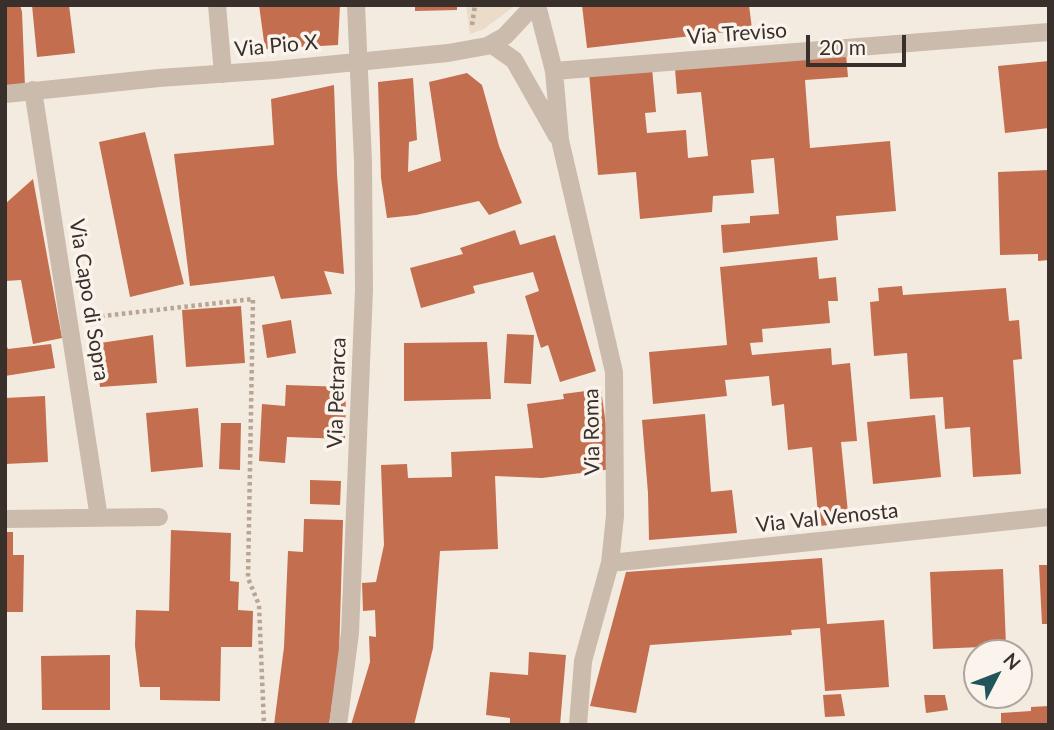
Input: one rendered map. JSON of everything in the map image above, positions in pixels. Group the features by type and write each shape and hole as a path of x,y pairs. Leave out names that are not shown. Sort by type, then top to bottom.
{"street":[{"path":"218,5 223,74"},
{"name":"Via Petrarca","path":"338,725 350,634 364,290 363,161 356,5"},
{"name":"Via Pio X","path":"5,94 448,52 491,44 505,36 535,5"},
{"name":"Via Roma","path":"535,5 554,71 560,141 614,372 616,512 610,564 583,661 578,725"},
{"name":"Via Treviso","path":"554,71 1049,32"},
{"name":"Via Roma","path":"491,44 514,60 560,141"},
{"name":"Via Capo di Sopra","path":"33,90 99,518"},
{"path":"5,519 159,517"},
{"name":"Via Val Venosta","path":"610,564 1049,517"}],"path":[{"path":"69,320 253,299 248,578 259,605 264,725"}],"shaded area":[{"path":"466,5 516,5 484,29 470,34"}],"building":[{"path":"5,5 20,5 22,12 25,87 5,88"},
{"path":"32,5 69,5 75,53 37,57"},
{"path":"259,5 340,5 338,45 265,49"},
{"path":"415,5 457,5 457,10 415,11"},
{"path":"582,5 749,5 752,29 587,48"},
{"path":"846,54 848,77 805,80 810,148 890,141 896,211 836,216 838,240 723,253 721,225 750,223 750,216 779,214 774,158 751,160 754,193 713,196 712,212 640,219 636,172 598,175 589,73 652,68 656,112 645,113 647,133 686,130 688,158 708,156 701,92 677,94 675,69"},
{"path":"1049,61 1049,128 1005,133 998,66"},
{"path":"467,73 482,85 499,146 522,203 489,215 479,201 416,215 387,218 381,178 378,82 413,78 417,140 409,142 408,172 441,161 429,82"},
{"path":"334,85 344,274 324,271 332,294 281,299 274,276 190,286 174,154 274,145 271,99"},
{"path":"145,132 184,284 130,297 99,142"},
{"path":"1049,170 1049,260 1038,261 1038,254 1000,255 998,172"},
{"path":"33,179 62,338 33,344 21,280 5,281 5,204"},
{"path":"515,230 520,245 555,235 596,371 560,382 548,345 541,348 525,296 539,291 533,272 473,286 475,293 421,308 410,268 463,254 460,248"},
{"path":"817,257 819,279 836,277 838,301 828,301 830,323 762,329 763,342 750,343 752,355 831,348 832,365 850,363 857,441 841,442 849,523 819,526 812,447 788,450 784,404 772,406 769,376 725,380 727,396 653,404 649,352 727,345 720,267"},
{"path":"902,286 903,295 1006,288 1009,321 1019,320 1022,359 1013,360 1021,474 973,477 970,427 945,429 943,397 910,399 907,353 874,356 870,302 879,301 878,288"},
{"path":"241,306 245,363 186,367 182,310"},
{"path":"291,320 296,353 267,358 262,325"},
{"path":"507,334 534,335 531,384 504,383"},
{"path":"153,335 157,383 100,387 94,344"},
{"path":"487,342 491,399 404,401 404,343"},
{"path":"5,343 8,349 51,344 55,368 5,376"},
{"path":"286,385 346,387 345,439 287,437 285,463 259,461 262,404 285,406"},
{"path":"601,389 612,469 542,478 495,476 498,549 440,551 433,648 414,725 351,725 370,662 369,636 376,637 375,610 363,611 362,583 376,582 384,545 381,465 407,464 408,478 452,477 451,452 533,448 527,404 564,399 563,394"},
{"path":"45,396 48,462 5,464 5,398"},
{"path":"198,408 203,467 151,472 146,413"},
{"path":"705,414 711,492 732,490 737,533 649,540 642,420"},
{"path":"935,415 941,477 873,484 867,422"},
{"path":"221,423 241,423 240,470 219,469"},
{"path":"310,480 341,481 340,505 310,504"},
{"path":"304,519 343,520 339,656 329,725 274,725 284,647 288,551 303,552"},
{"path":"171,530 231,533 230,581 239,582 238,610 253,611 252,647 221,647 220,701 160,700 160,687 140,687 135,646 136,610 169,611"},
{"path":"5,532 13,532 13,555 24,555 23,612 5,612"},
{"path":"822,558 827,624 884,620 889,687 825,691 820,628 804,629 791,630 792,635 650,645 636,713 590,706 626,572"},
{"path":"1039,565 1049,565 1049,624 1042,624"},
{"path":"1003,569 1006,639 963,639 963,648 933,649 930,572"},
{"path":"529,652 566,655 560,725 510,725 510,718 486,715 490,672 528,675"},
{"path":"110,655 110,710 42,710 41,656"},
{"path":"841,694 845,716 825,717 823,695"},
{"path":"924,695 945,695 948,710 926,713"},
{"path":"1049,706 1049,725 1001,725 1001,713 1031,711 1033,707"}]}
